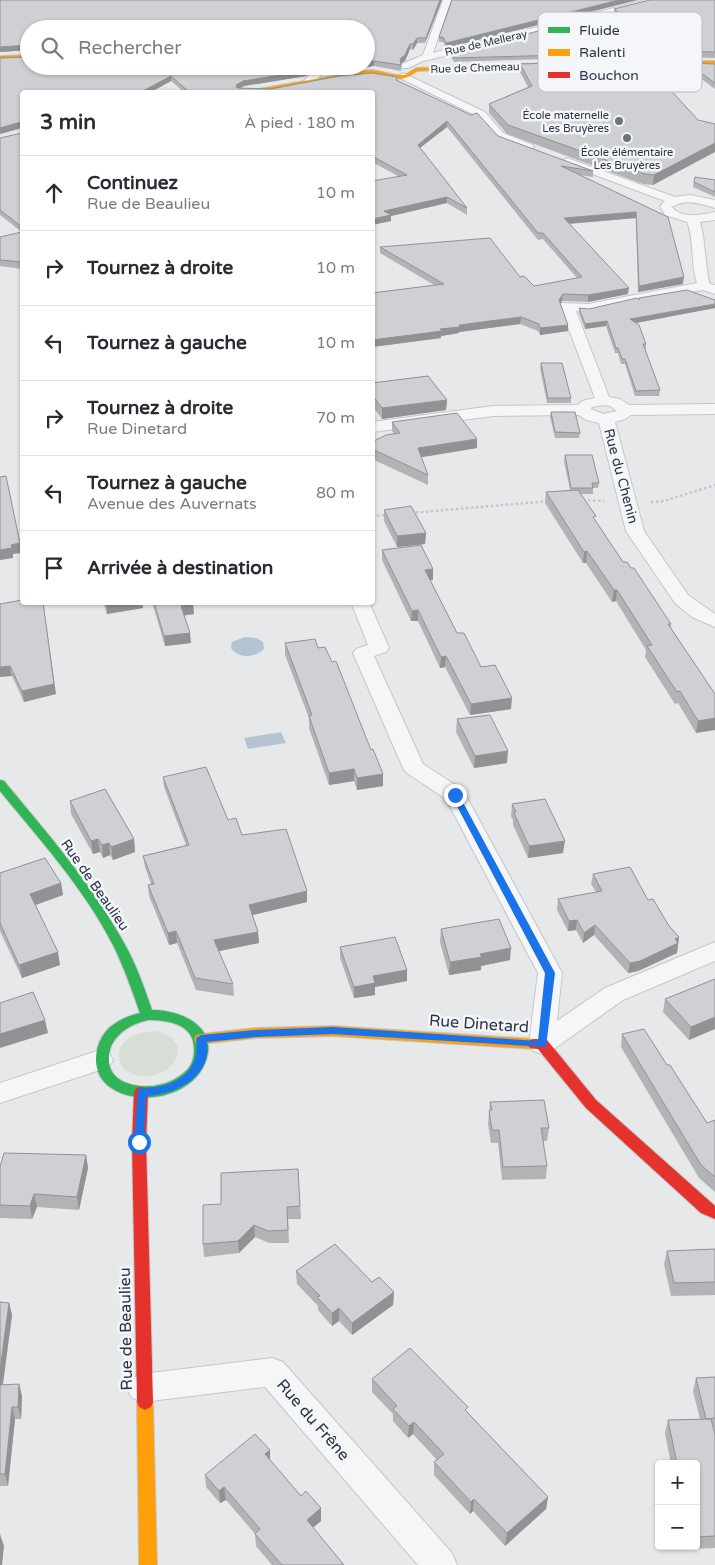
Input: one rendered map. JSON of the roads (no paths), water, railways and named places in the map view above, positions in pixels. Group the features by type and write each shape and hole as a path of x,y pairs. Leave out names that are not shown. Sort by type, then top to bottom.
{"street":[{"path":"430,56 428,56 447,0"},
{"name":"Rue de Melleray","path":"610,12 656,0"},
{"name":"Rue de Melleray","path":"408,70 430,56 538,31"},
{"path":"0,58 20,57"},
{"path":"702,63 715,63"},
{"name":"Rue de Chemeau","path":"377,70 392,65 408,70 538,65"},
{"path":"408,70 481,114 489,121 494,132 502,138 539,151"},
{"path":"309,81 316,75"},
{"path":"256,90 346,75"},
{"path":"557,158 675,200 700,200 715,204"},
{"path":"675,200 666,206 669,212 692,218 715,216"},
{"path":"692,218 697,228 699,274 710,288"},
{"path":"603,400 567,306 588,308 648,295 710,288"},
{"path":"583,410 587,404 603,400 620,405 625,410 715,409"},
{"path":"375,427 493,411 583,410 589,415 606,419 621,416 625,410"},
{"name":"Rue du Chenin","path":"606,419 635,531 681,599 699,613 715,621"},
{"path":"361,605 379,648 363,653 414,768 455,795 550,973 542,1044"},
{"name":"Rue de Beaulieu","path":"0,784 76,880 107,923 128,963 147,1015"},
{"path":"542,1044 614,994 715,951"},
{"path":"147,1015 165,1015 181,1019 193,1027 201,1038 203,1051 199,1064 190,1076 176,1086 159,1091 141,1092 126,1089 112,1082 104,1072 100,1060 101,1048 108,1036 118,1026 132,1019 147,1015"},
{"name":"Rue Dinetard","path":"201,1038 256,1033 333,1031 542,1044 591,1104 706,1209 715,1214"},
{"path":"0,1093 100,1060"},
{"name":"Rue de Beaulieu","path":"141,1092 139,1142 148,1565"},
{"name":"Rue du Frêne","path":"143,1388 272,1372 440,1565"}],"water":[{"path":"245,637 256,638 263,642 264,649 251,656 242,656 234,652 231,648 232,642"},
{"path":"281,732 286,743 248,749 244,738"}],"place":[{"name":"École maternelle Les Bruyères","path":"619,121"},
{"name":"École élémentaire Les Bruyères","path":"627,138"}]}
